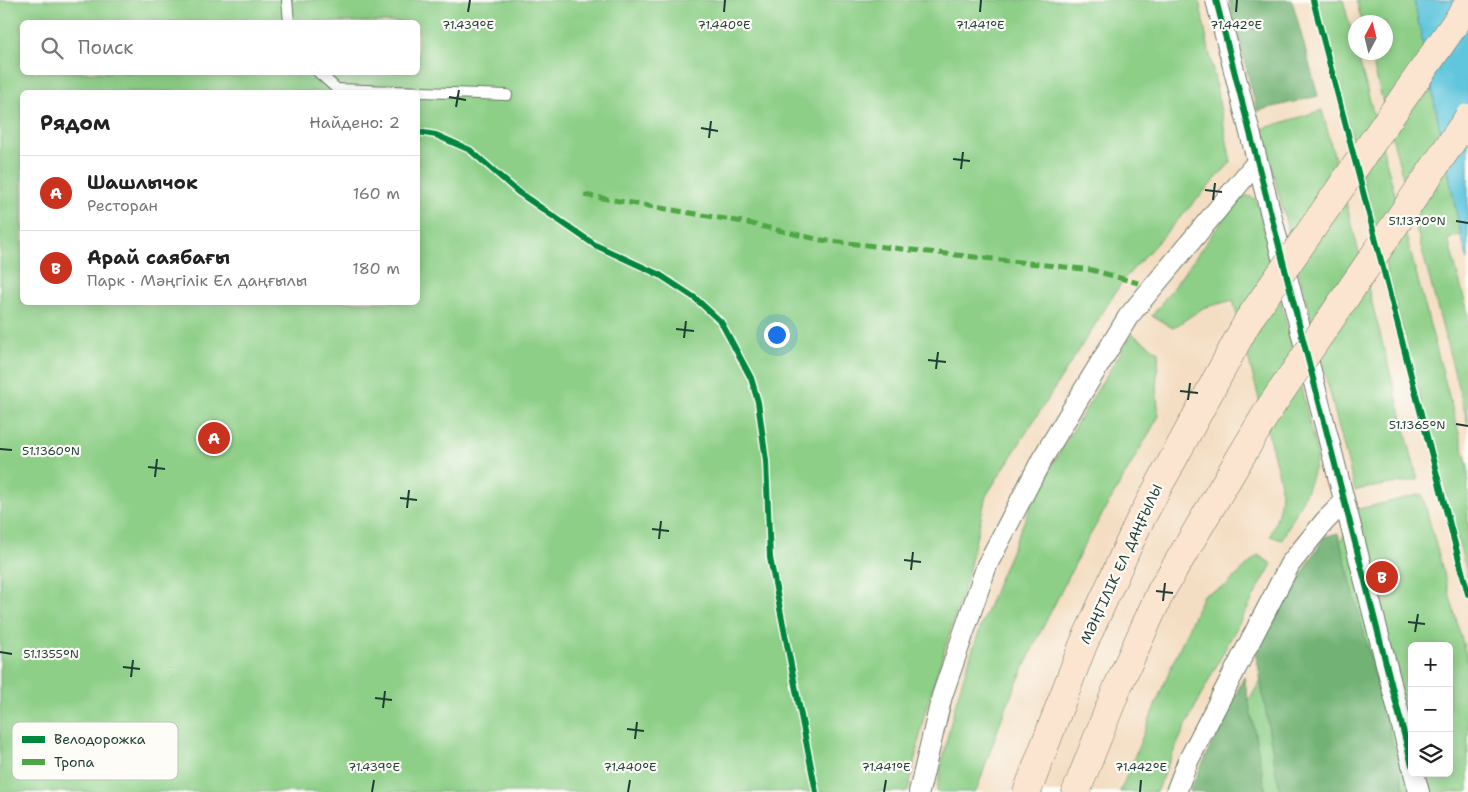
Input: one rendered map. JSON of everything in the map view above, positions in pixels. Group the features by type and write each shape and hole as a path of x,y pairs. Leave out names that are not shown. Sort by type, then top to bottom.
{"main road":[{"name":"МӘҢГІЛІК ЕЛ ДАҢҒЫЛЫ","path":"1027,792 1083,644 1138,524 1248,319 1468,5"},
{"path":"1076,792 1118,686 1162,591 1268,409 1468,118"}],"street":[{"path":"1216,0 1408,750"},
{"path":"918,792 942,696 987,565 1042,459 1128,318 1257,162"},
{"path":"1176,792 1188,761 1290,564 1325,521 1344,502"},
{"path":"1415,777 1419,792"}],"lane":[{"path":"287,0 289,20"},
{"path":"321,75 337,89 365,90"},
{"path":"420,92 507,95"}],"green space":[{"path":"0,0 1199,0 1231,162 1124,279 986,496 967,578 925,712 908,792 0,792"},
{"path":"1229,0 1292,0 1318,96 1257,111"},
{"path":"1315,0 1343,0 1348,19 1348,60 1359,60 1468,467 1468,577"},
{"path":"1356,0 1414,0 1461,235 1448,239 1468,313 1468,424 1372,60 1393,60 1393,15 1360,15"},
{"path":"1322,110 1418,480 1355,490 1262,129"},
{"path":"1248,196 1255,199 1259,209 1317,455 1308,488 1282,540 1270,536 1279,509 1281,495 1280,479 1233,300 1203,308 1173,328 1152,316 1240,197"},
{"path":"1132,334 1159,352 1156,386 1159,416 1085,544 1037,639 1005,709 976,792 936,792 951,722 964,674 981,625 1011,552 1032,504 1055,460"},
{"path":"1422,494 1468,662 1468,792 1204,792 1216,758 1359,509"},
{"path":"1338,533 1405,792 1281,792 1276,774 1256,652 1324,537"},
{"path":"1258,555 1272,564 1196,705 1156,792 1120,792 1168,674 1203,595 1226,586"},
{"path":"1244,677 1266,792 1189,792"}],"water":[{"path":"1414,0 1468,0 1468,261 1461,235"}],"marked path":[{"path":"584,195 743,222 821,240 1092,270 1138,283"}],"cycle path":[{"path":"1216,0 1408,749"},
{"path":"1313,0 1468,594"},
{"path":"420,132 436,135 470,150 518,192 595,245 660,275 695,298 721,322 751,378 758,402 766,461 770,558 816,792"}],"place":[{"name":"Шашлычок","path":"214,438"},
{"name":"Арай саябағы","path":"1382,577"}]}
